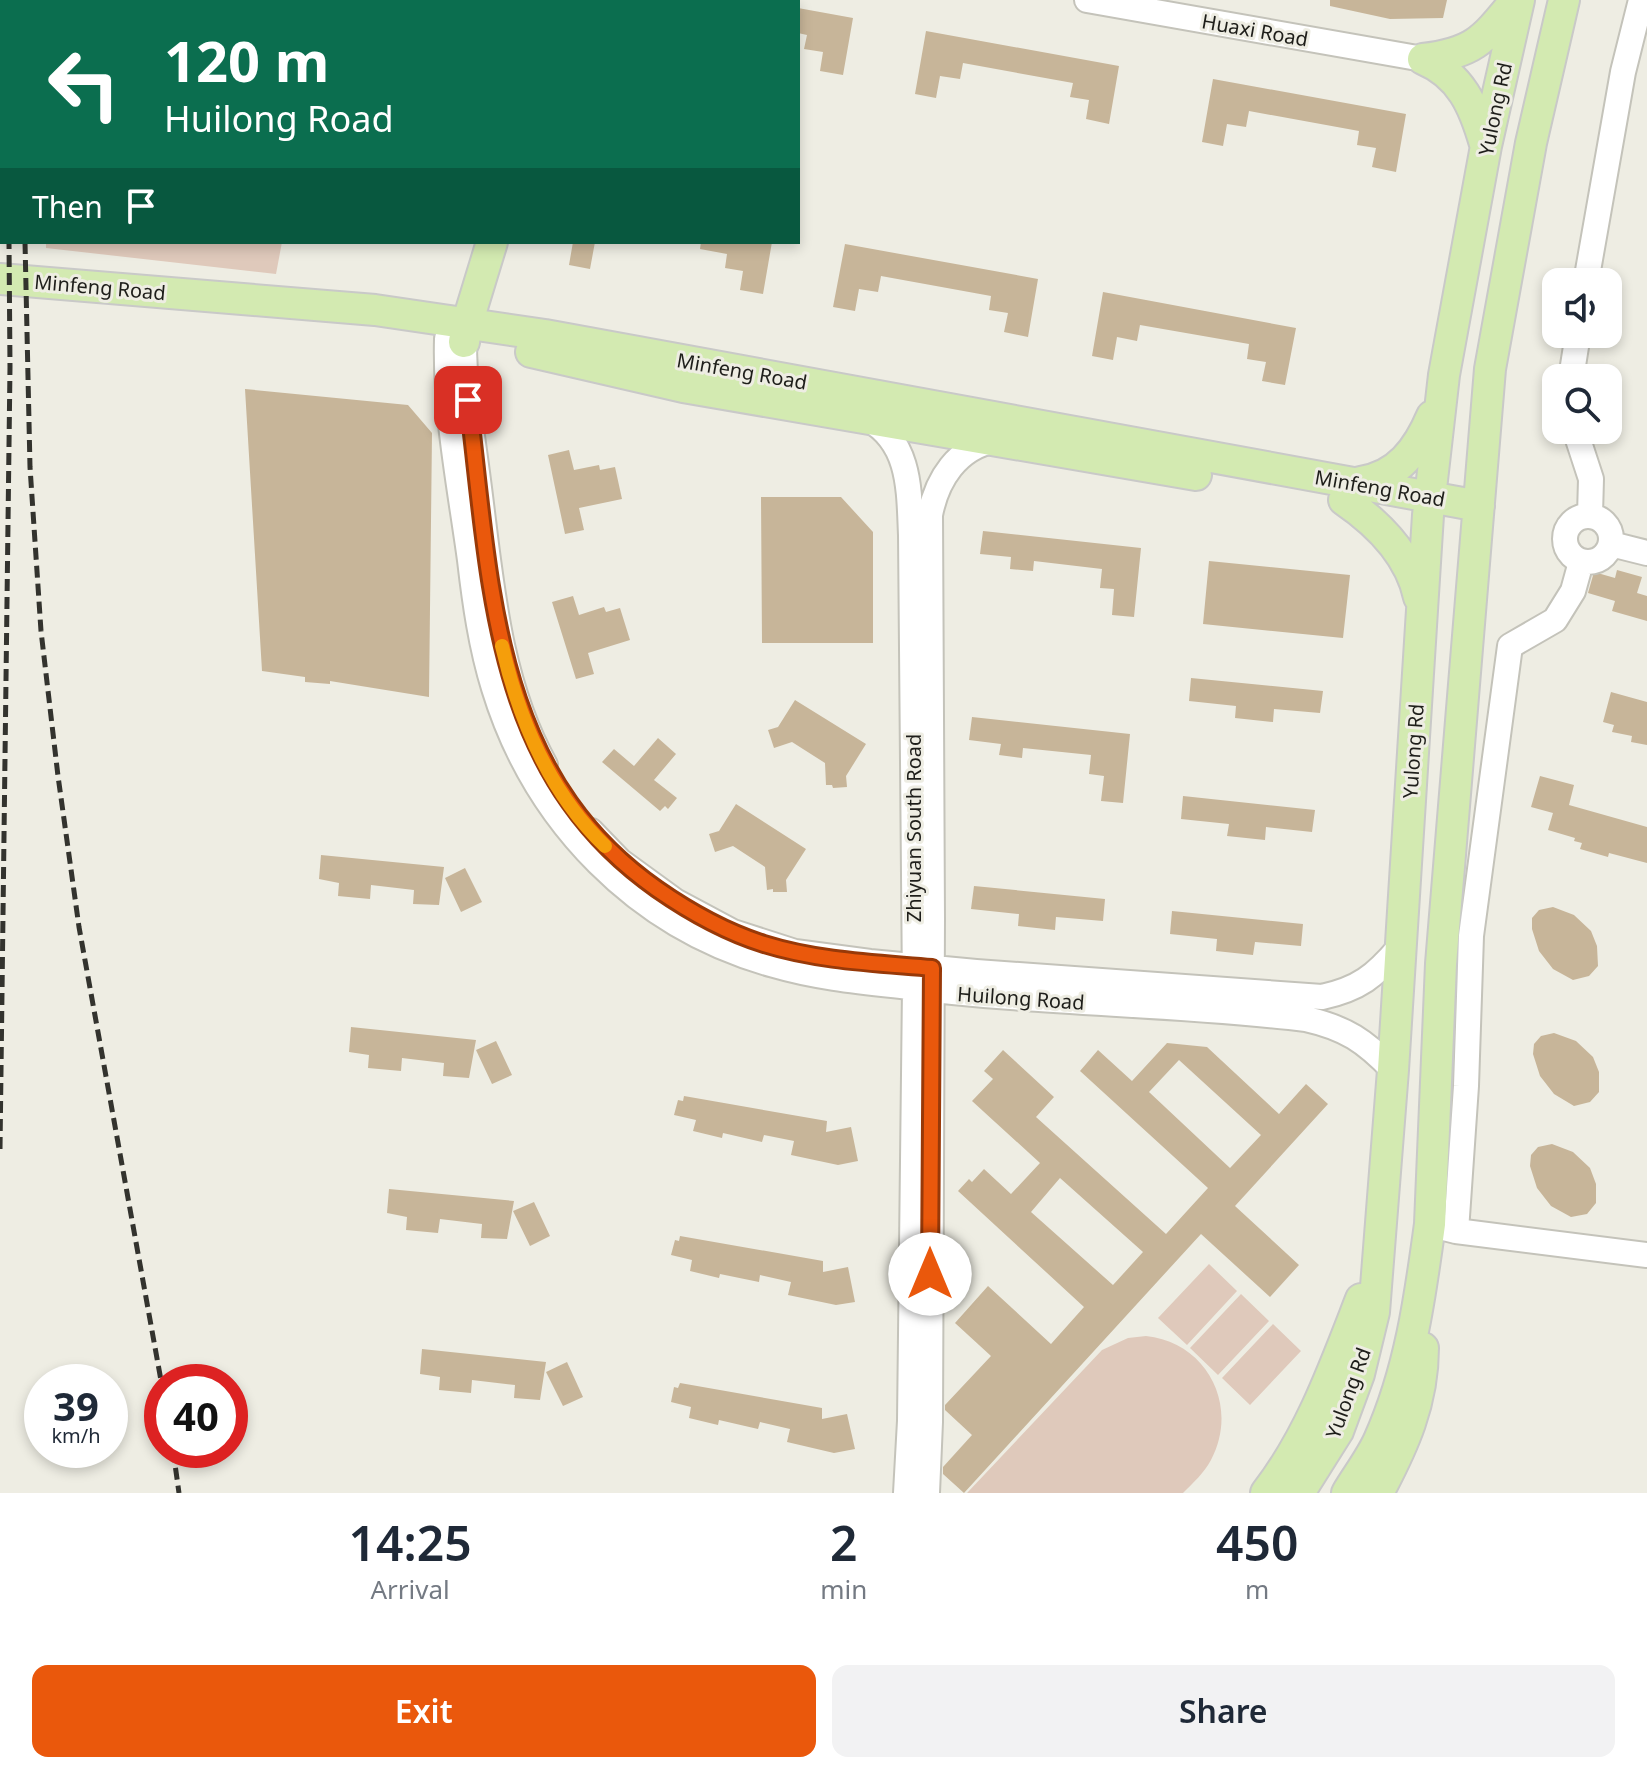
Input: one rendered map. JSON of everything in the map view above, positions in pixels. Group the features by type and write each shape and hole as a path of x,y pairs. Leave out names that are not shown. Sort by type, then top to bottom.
{"main road":[{"path":"1423,59 1468,49 1482,39 1518,0"},
{"name":"Yulong Rd","path":"1299,1493 1338,1431 1359,1374 1374,1312 1393,1070 1429,506 1442,392 1486,146 1518,0"},
{"name":"Yulong Rd","path":"1347,1493 1378,1442 1407,1362 1422,1280 1443,1228 1441,964 1490,369 1531,143 1564,0"},
{"path":"1423,59 1443,69 1464,91 1473,106 1486,146"},
{"path":"457,331 472,244"},
{"path":"457,331 491,244"},
{"name":"Minfeng Road","path":"0,279 375,310 683,387 995,440 1348,491"},
{"name":"Minfeng Road","path":"0,299 375,328 545,335 1478,514"},
{"path":"1423,613 1416,580 1392,542 1368,518 1348,491 1379,478 1405,461 1421,441 1442,392"},
{"path":"1266,1493 1295,1450 1319,1404 1380,1249"},
{"path":"1378,1493 1410,1425 1423,1379 1422,1280"}],"street":[{"name":"Huaxi Road","path":"1087,0 1423,59"},
{"path":"1588,268 1623,72 1641,0"},
{"name":"Huilong Road","path":"457,331 448,397 477,616 499,701 522,758 561,822 591,856 634,896 661,915 717,944 773,965 802,972 1322,997 1354,988 1366,981 1399,948"},
{"name":"Zhiyuan South Road","path":"867,418 879,425 897,445 903,458 910,501 923,978 930,1407 927,1493"},
{"name":"Zhiyuan South Road","path":"906,1493 923,978 930,515 934,497 953,464 980,444 995,440"},
{"path":"1580,444 1591,479 1590,515"},
{"path":"1590,515 1608,527 1611,544 1604,556 1596,561 1581,562 1566,548 1566,531 1577,518 1590,515"},
{"path":"1611,544 1647,553"},
{"path":"1581,562 1573,591 1555,620 1510,646 1471,936 1466,1086 1443,1228 1647,1255"},
{"name":"Huilong Road","path":"923,978 973,995 1306,1019 1336,1027 1360,1039 1393,1070"}],"shaded area":[{"path":"46,244 282,244 276,274 46,248"},
{"path":"1209,1264 1237,1291 1187,1345 1158,1318"},
{"path":"1241,1294 1269,1321 1218,1375 1190,1348"},
{"path":"1273,1324 1301,1351 1250,1405 1222,1378"},
{"path":"1146,1336 1186,1350 1201,1363 1219,1398 1222,1418 1219,1439 1208,1465 1183,1493 967,1493 1102,1350 1128,1338"}],"building":[{"path":"1330,0 1447,0 1443,18 1390,19 1330,6"},
{"path":"800,8 853,18 843,75 820,71 823,52 804,49 807,35 800,33"},
{"path":"926,31 1119,66 1109,124 1086,119 1089,100 1070,97 1073,83 963,63 960,79 940,76 936,98 915,94"},
{"path":"1213,79 1406,114 1396,172 1372,167 1376,148 1357,145 1359,131 1249,111 1246,127 1227,124 1223,146 1202,142"},
{"path":"573,244 595,244 590,269 569,265"},
{"path":"701,244 772,244 763,294 740,290 743,271 725,268 727,254 700,249"},
{"path":"845,244 1038,279 1028,337 1004,332 1008,313 989,310 991,296 881,276 878,292 859,289 855,311 833,307"},
{"path":"1103,292 1296,328 1285,385 1262,381 1266,362 1247,359 1249,344 1140,325 1137,341 1117,337 1113,360 1092,356"},
{"path":"245,389 408,405 432,433 429,697 330,681 330,684 305,682 305,677 262,671"},
{"path":"569,450 574,470 599,465 600,470 615,467 622,499 579,508 584,530 565,534 548,455"},
{"path":"761,497 841,497 873,532 873,643 762,643"},
{"path":"983,531 1141,548 1134,617 1112,615 1114,589 1100,588 1102,569 1034,561 1033,571 1010,569 1011,557 980,554"},
{"path":"1209,561 1350,575 1343,638 1203,624"},
{"path":"1617,570 1642,577 1637,593 1647,596 1647,621 1612,611 1615,601 1588,593 1594,572 1615,578"},
{"path":"573,596 579,615 604,607 606,612 620,608 630,640 588,653 594,674 576,679 552,602"},
{"path":"1191,678 1323,691 1320,713 1274,709 1273,722 1235,718 1236,706 1189,701"},
{"path":"1611,692 1647,702 1647,745 1631,742 1632,736 1612,732 1614,725 1603,722"},
{"path":"795,700 866,744 846,776 847,787 826,785 825,763 792,742 774,748 768,730 778,727"},
{"path":"972,717 1130,734 1123,803 1101,801 1104,776 1089,774 1091,755 1023,748 1022,758 999,755 1001,744 969,740"},
{"path":"658,738 676,754 654,780 677,798 668,809 665,806 660,811 602,762 614,749 634,766"},
{"path":"1540,776 1574,785 1569,805 1647,827 1647,863 1580,849 1582,843 1574,841 1575,838 1548,830 1553,813 1531,807"},
{"path":"1183,796 1315,810 1312,832 1266,827 1265,840 1227,836 1229,824 1181,819"},
{"path":"736,804 806,849 786,880 787,892 767,890 765,867 733,846 715,852 709,834 719,831"},
{"path":"321,855 444,867 439,905 413,904 414,890 371,885 370,899 338,896 339,883 319,879"},
{"path":"465,868 482,902 461,912 445,878"},
{"path":"974,886 1105,899 1103,921 1056,917 1055,930 1018,926 1019,914 971,909"},
{"path":"1553,907 1574,915 1591,931 1597,946 1598,966 1589,976 1573,980 1553,969 1539,951 1532,918 1539,910"},
{"path":"1172,911 1303,924 1301,946 1255,942 1253,955 1216,951 1217,939 1170,934"},
{"path":"351,1027 476,1040 469,1078 443,1076 444,1063 402,1058 401,1071 368,1068 369,1055 349,1052"},
{"path":"1554,1033 1576,1041 1593,1057 1599,1072 1599,1092 1590,1102 1574,1106 1554,1094 1540,1076 1533,1054 1534,1044 1541,1036"},
{"path":"496,1041 512,1075 492,1084 476,1050"},
{"path":"1167,1043 1207,1047 1279,1114 1306,1084 1328,1104 1235,1206 1299,1265 1270,1297 1201,1234 964,1493 943,1474 943,1467 972,1435 945,1410 945,1405 991,1356 955,1323 988,1286 1051,1344 1084,1307 958,1191 984,1169 1011,1194 1040,1163 972,1101 993,1079 984,1071 1003,1050 1054,1097 1036,1117 1166,1234 1208,1188 1080,1071 1098,1050 1132,1081","holes":["1179,1060 1261,1135 1230,1168 1149,1092","1060,1178 1143,1252 1113,1285 1031,1212"]},
{"path":"684,1096 827,1121 826,1132 851,1127 858,1161 838,1165 791,1155 794,1141 764,1135 762,1142 723,1133 722,1138 693,1131 696,1120 674,1115 678,1100 683,1101"},
{"path":"1552,1144 1573,1152 1590,1168 1596,1184 1596,1203 1587,1214 1571,1217 1551,1206 1537,1188 1530,1166 1531,1155 1538,1147"},
{"path":"389,1189 514,1201 507,1239 481,1238 482,1224 440,1219 438,1233 406,1230 407,1217 387,1213"},
{"path":"534,1202 550,1236 530,1246 513,1211"},
{"path":"680,1236 823,1261 823,1272 848,1267 855,1302 836,1305 788,1295 791,1282 760,1275 759,1282 690,1271 692,1260 671,1255 675,1240 679,1241"},
{"path":"422,1349 546,1362 540,1400 514,1398 515,1385 472,1380 471,1393 439,1390 440,1377 420,1374"},
{"path":"567,1362 583,1397 563,1406 546,1372"},
{"path":"680,1383 822,1408 822,1419 847,1414 855,1449 834,1453 787,1442 790,1429 760,1422 758,1429 719,1420 718,1425 689,1418 691,1407 671,1402 674,1387 678,1388"}],"railway":[{"path":"0,1149 9,244"},
{"path":"25,244 30,467 41,631 58,776 79,927 158,1364"},
{"path":"176,1468 179,1493"}],"slow traffic":[{"path":"502,646 521,714 537,751 575,813 605,846"}],"route":[{"path":"468,400 492,592 508,671 521,714 537,751 575,813 620,861 647,882 702,917 733,932 795,952 932,968 930,1274"}]}
